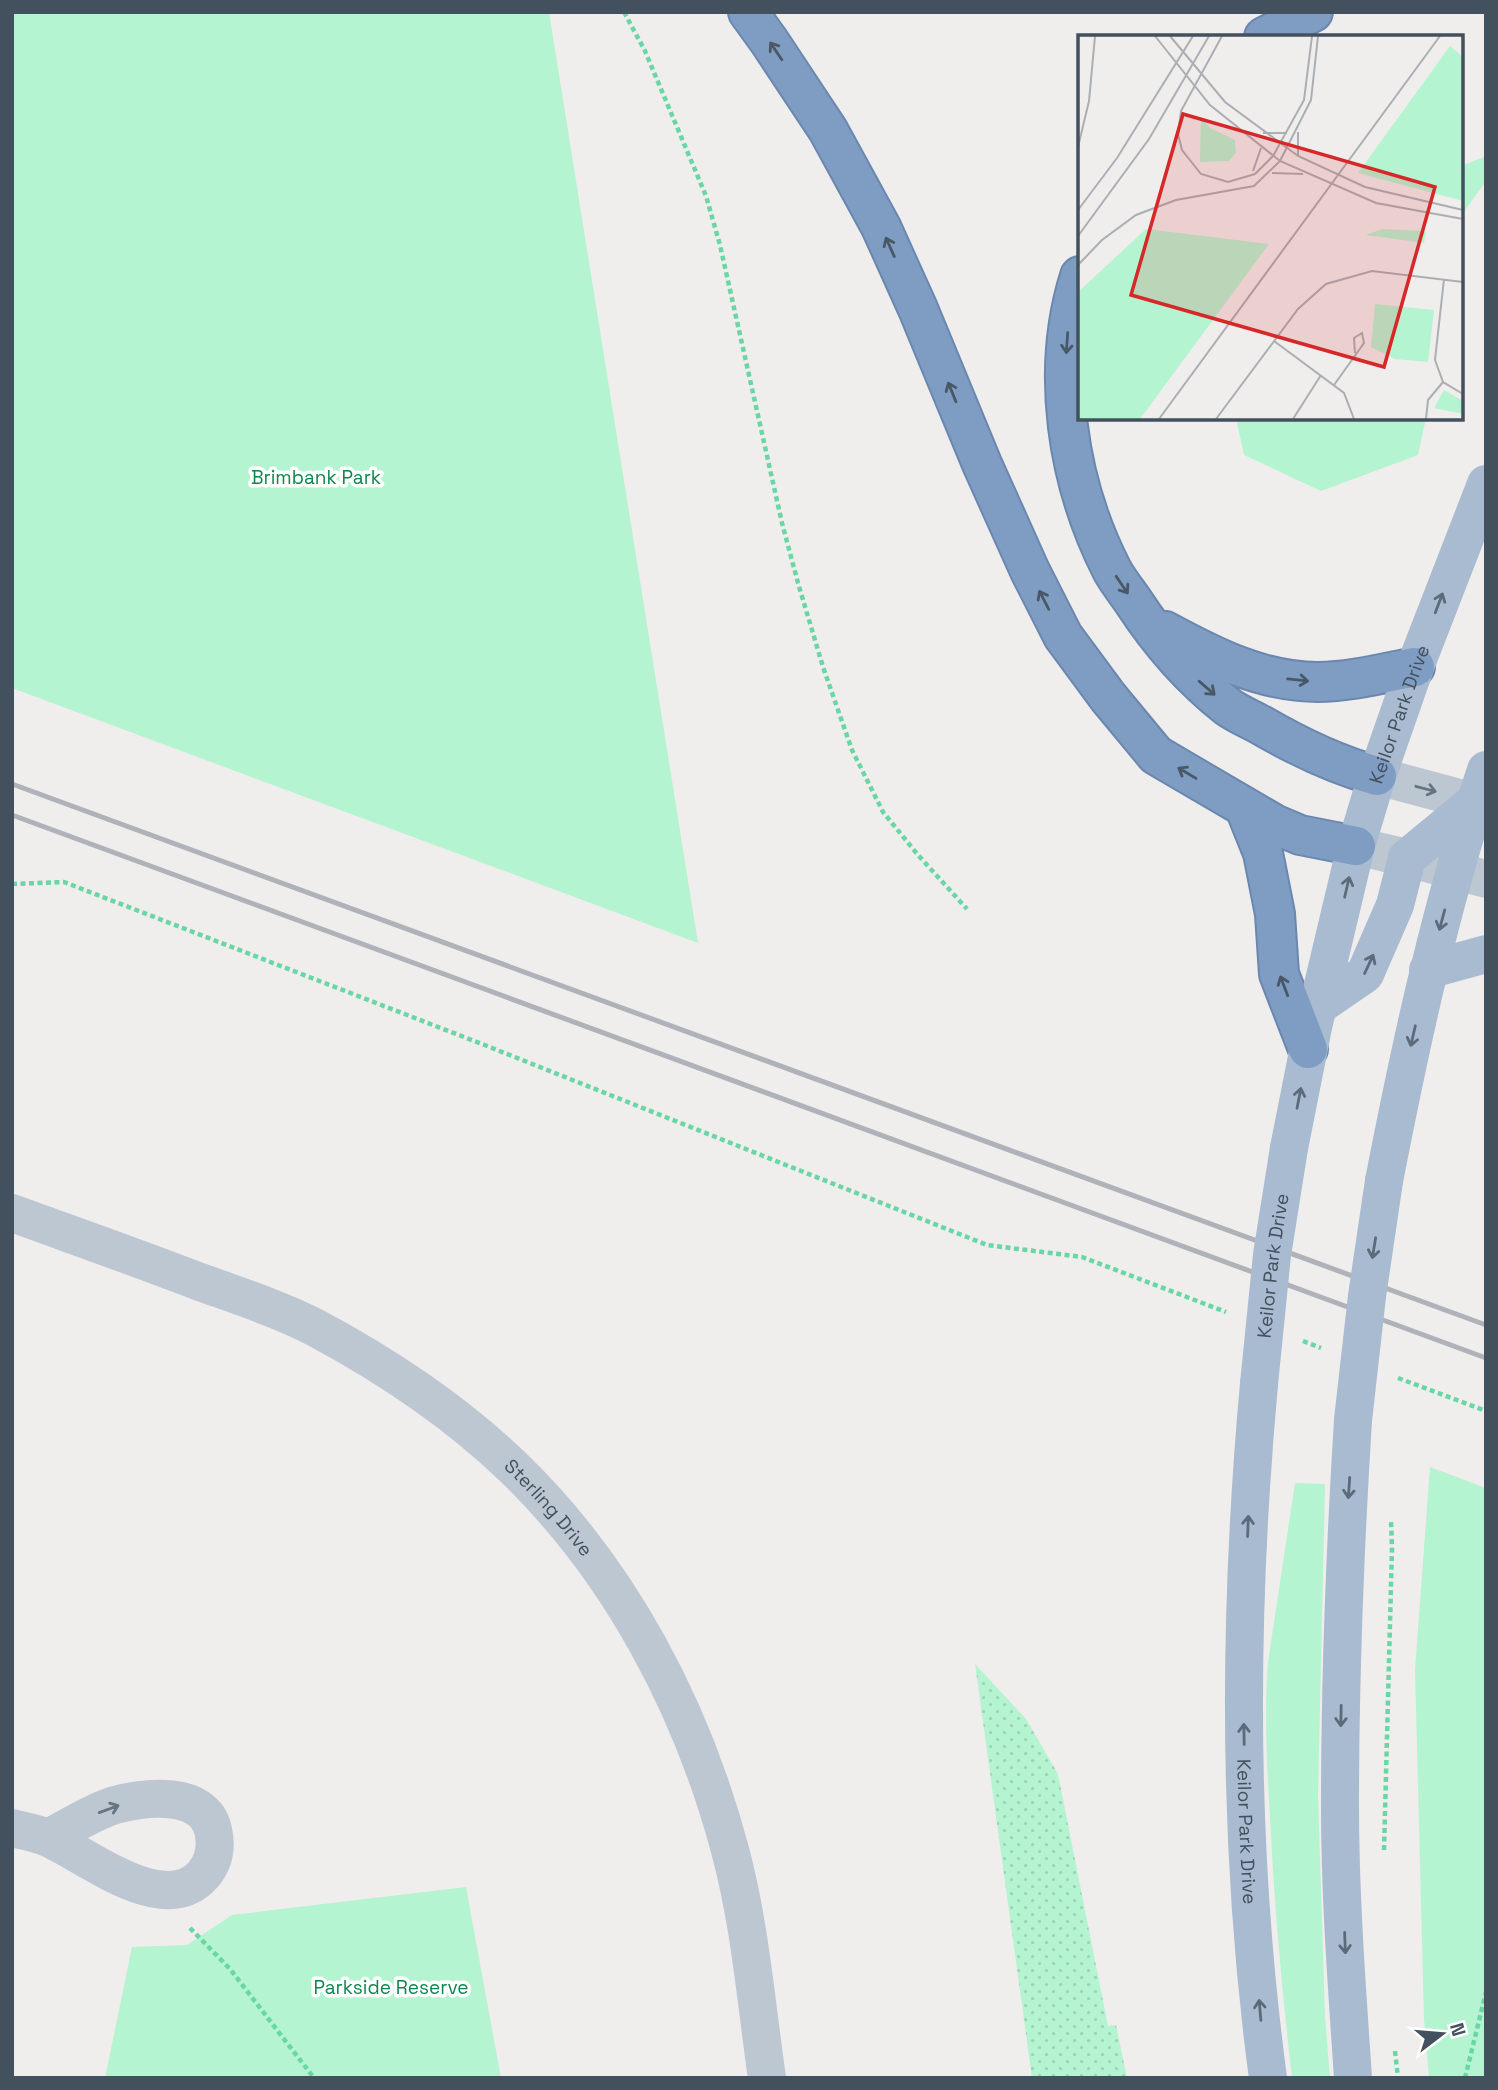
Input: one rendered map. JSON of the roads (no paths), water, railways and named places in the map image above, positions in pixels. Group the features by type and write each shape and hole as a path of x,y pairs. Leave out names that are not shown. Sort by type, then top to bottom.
{"highway":[{"path":"748,12 828,130 881,227 1003,512 1063,636 1108,697 1156,755 1245,808 1300,835 1356,846"},
{"path":"1268,35 1312,12"},
{"path":"1078,282 1066,336 1065,371 1070,438 1080,489 1113,571 1145,620 1173,655 1231,709 1330,760 1377,776"},
{"path":"1145,620 1233,666 1291,680 1319,682 1350,679 1415,667"},
{"path":"1245,808 1264,853 1275,914 1279,974 1308,1049"}],"main road":[{"name":"Keilor Park Drive","path":"1268,2078 1251,1900 1243,1673 1250,1474 1272,1255 1308,1049 1356,846 1415,667 1486,484"},
{"path":"1317,1007 1366,974 1395,905 1407,858 1482,792"},
{"path":"1353,2078 1345,1959 1340,1810 1345,1549 1353,1420 1384,1181 1406,1067 1428,970 1470,875 1482,792"},
{"path":"1428,970 1486,954"}],"street":[{"path":"1377,776 1482,792"},
{"path":"1356,846 1470,875"},
{"name":"Sterling Drive","path":"12,1213 261,1304 314,1328 375,1362 471,1430 515,1469 561,1520 602,1573 641,1632 671,1687 696,1744 731,1853 741,1901 767,2078"},
{"path":"12,1828 48,1838"}],"railway":[{"path":"12,784 1486,1325"},
{"path":"12,815 1486,1358"}],"park label":[{"name":"Brimbank Park","path":"316,477"},
{"name":"Parkside Reserve","path":"391,1987"}]}
